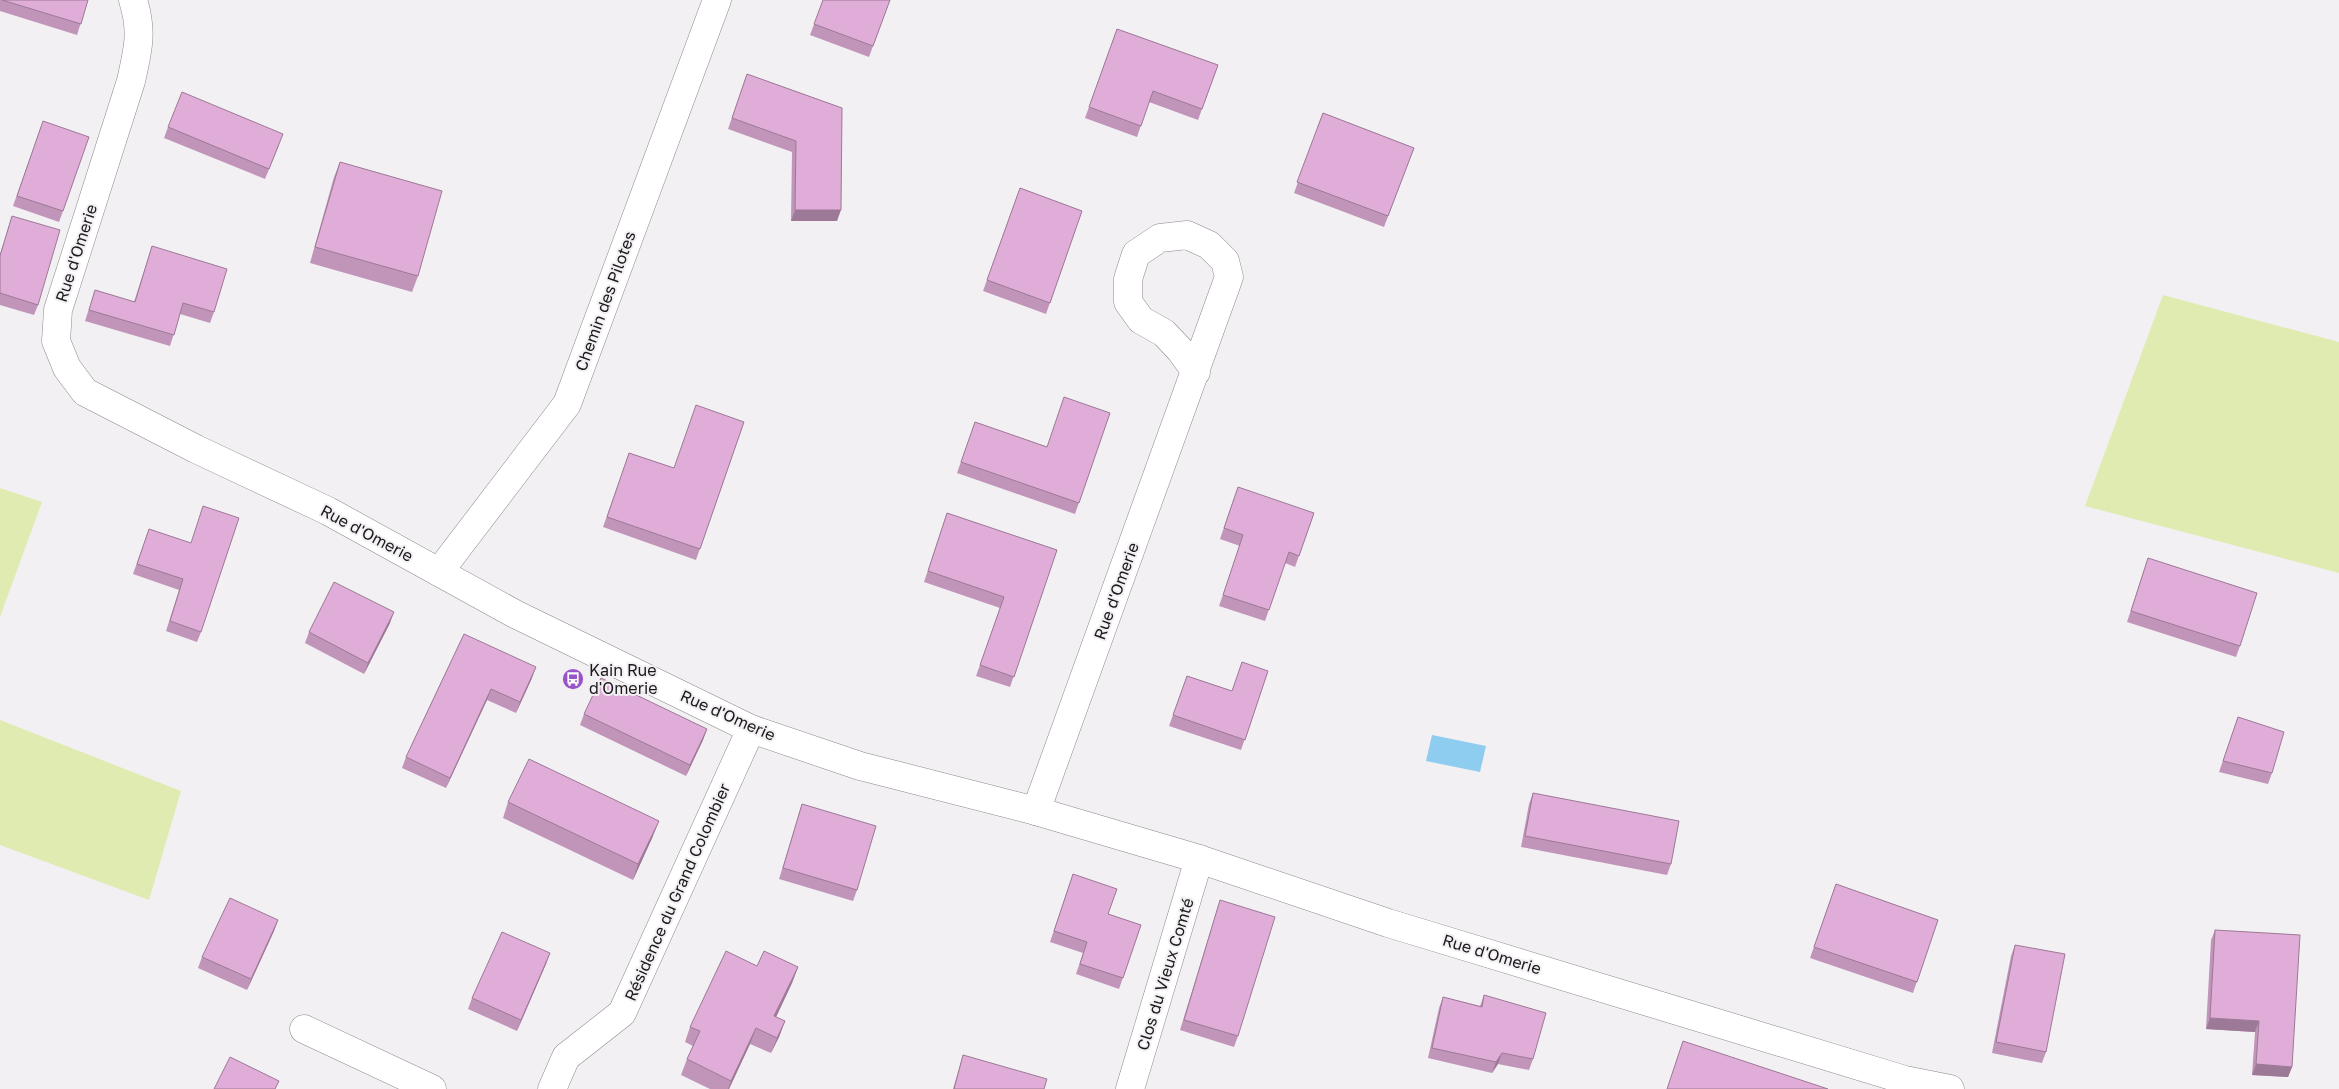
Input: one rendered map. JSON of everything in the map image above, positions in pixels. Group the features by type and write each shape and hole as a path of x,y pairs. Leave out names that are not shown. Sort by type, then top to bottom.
{"street":[{"name":"Rue d'Omerie","path":"133,0 139,20 138,45 131,81 58,310 56,341 67,368 85,392 196,449 328,511 515,614 751,729 860,766 1036,810 1200,859 1388,923 1905,1080 1950,1089"},
{"name":"Chemin des Pilotes","path":"439,572 567,404 717,0"},
{"name":"Rue d'Omerie","path":"1036,810 1196,372 1229,277 1225,261 1209,244 1186,235 1160,238 1136,254 1128,279 1128,302 1141,320 1164,333 1181,351 1196,372"},
{"name":"Résidence du Grand Colombier","path":"552,1089 566,1057 622,1013 751,729"},
{"name":"Clos du Vieux Comté","path":"1130,1089 1200,859"},
{"path":"304,1030 432,1089"}],"green space":[{"path":"2163,295 2339,342 2339,573 2085,506"},
{"path":"0,488 42,502 0,617"},
{"path":"0,720 181,791 149,900 0,845"}],"water":[{"path":"1432,735 1486,746 1480,772 1426,761"}],"building":[{"path":"2,0 88,0 81,24"},
{"path":"823,0 890,0 873,46 814,24"},
{"path":"1117,29 1218,65 1202,109 1153,91 1141,126 1089,107"},
{"path":"747,74 842,108 841,210 795,210 796,141 732,118"},
{"path":"182,92 283,134 269,169 168,127"},
{"path":"1323,113 1414,148 1388,216 1297,182"},
{"path":"43,121 89,137 63,211 17,196"},
{"path":"340,162 442,191 418,276 315,247"},
{"path":"1020,188 1082,211 1050,303 987,280"},
{"path":"12,216 60,230 38,305 0,293 0,256"},
{"path":"152,246 227,269 214,312 183,303 174,335 89,310 95,290 135,302"},
{"path":"1064,397 1110,413 1079,503 961,462 975,422 1047,447"},
{"path":"696,405 744,422 700,549 607,517 629,453 674,468"},
{"path":"1238,487 1314,513 1299,556 1289,552 1269,610 1223,595 1243,535 1224,528"},
{"path":"203,506 239,518 201,632 170,621 183,579 137,564 149,529 191,543"},
{"path":"947,513 1057,550 1014,677 980,665 1004,597 928,571"},
{"path":"2148,558 2257,593 2240,646 2131,611"},
{"path":"334,582 394,612 368,663 309,632"},
{"path":"464,634 536,667 520,702 491,689 450,778 406,757"},
{"path":"1242,662 1268,671 1245,740 1173,715 1187,676 1232,691"},
{"path":"601,678 707,729 690,765 584,714"},
{"path":"2238,717 2284,732 2272,773 2223,761"},
{"path":"529,759 659,821 638,864 508,802"},
{"path":"1533,793 1679,821 1671,864 1525,836"},
{"path":"802,804 876,826 857,890 783,868"},
{"path":"1073,874 1117,889 1108,914 1141,925 1123,978 1080,964 1087,942 1054,931"},
{"path":"1836,884 1938,920 1917,982 1814,947"},
{"path":"230,898 278,920 251,979 202,957"},
{"path":"1220,900 1275,917 1238,1036 1184,1020"},
{"path":"2215,930 2300,935 2292,1067 2256,1064 2259,1021 2210,1018"},
{"path":"502,932 550,953 521,1020 472,998"},
{"path":"2015,945 2065,954 2046,1052 1996,1042"},
{"path":"726,951 757,966 764,951 798,967 774,1016 785,1021 777,1038 756,1028 731,1081 687,1059 700,1031 690,1027"},
{"path":"1484,995 1546,1013 1533,1059 1502,1053 1496,1062 1432,1048 1443,997 1482,1007"},
{"path":"1683,1041 1828,1089 1667,1089"},
{"path":"963,1055 1047,1079 1044,1089 954,1089"},
{"path":"230,1057 279,1081 275,1089 214,1089"}],"place":[{"name":"Kain Rue d'Omerie","path":"573,679"}]}
